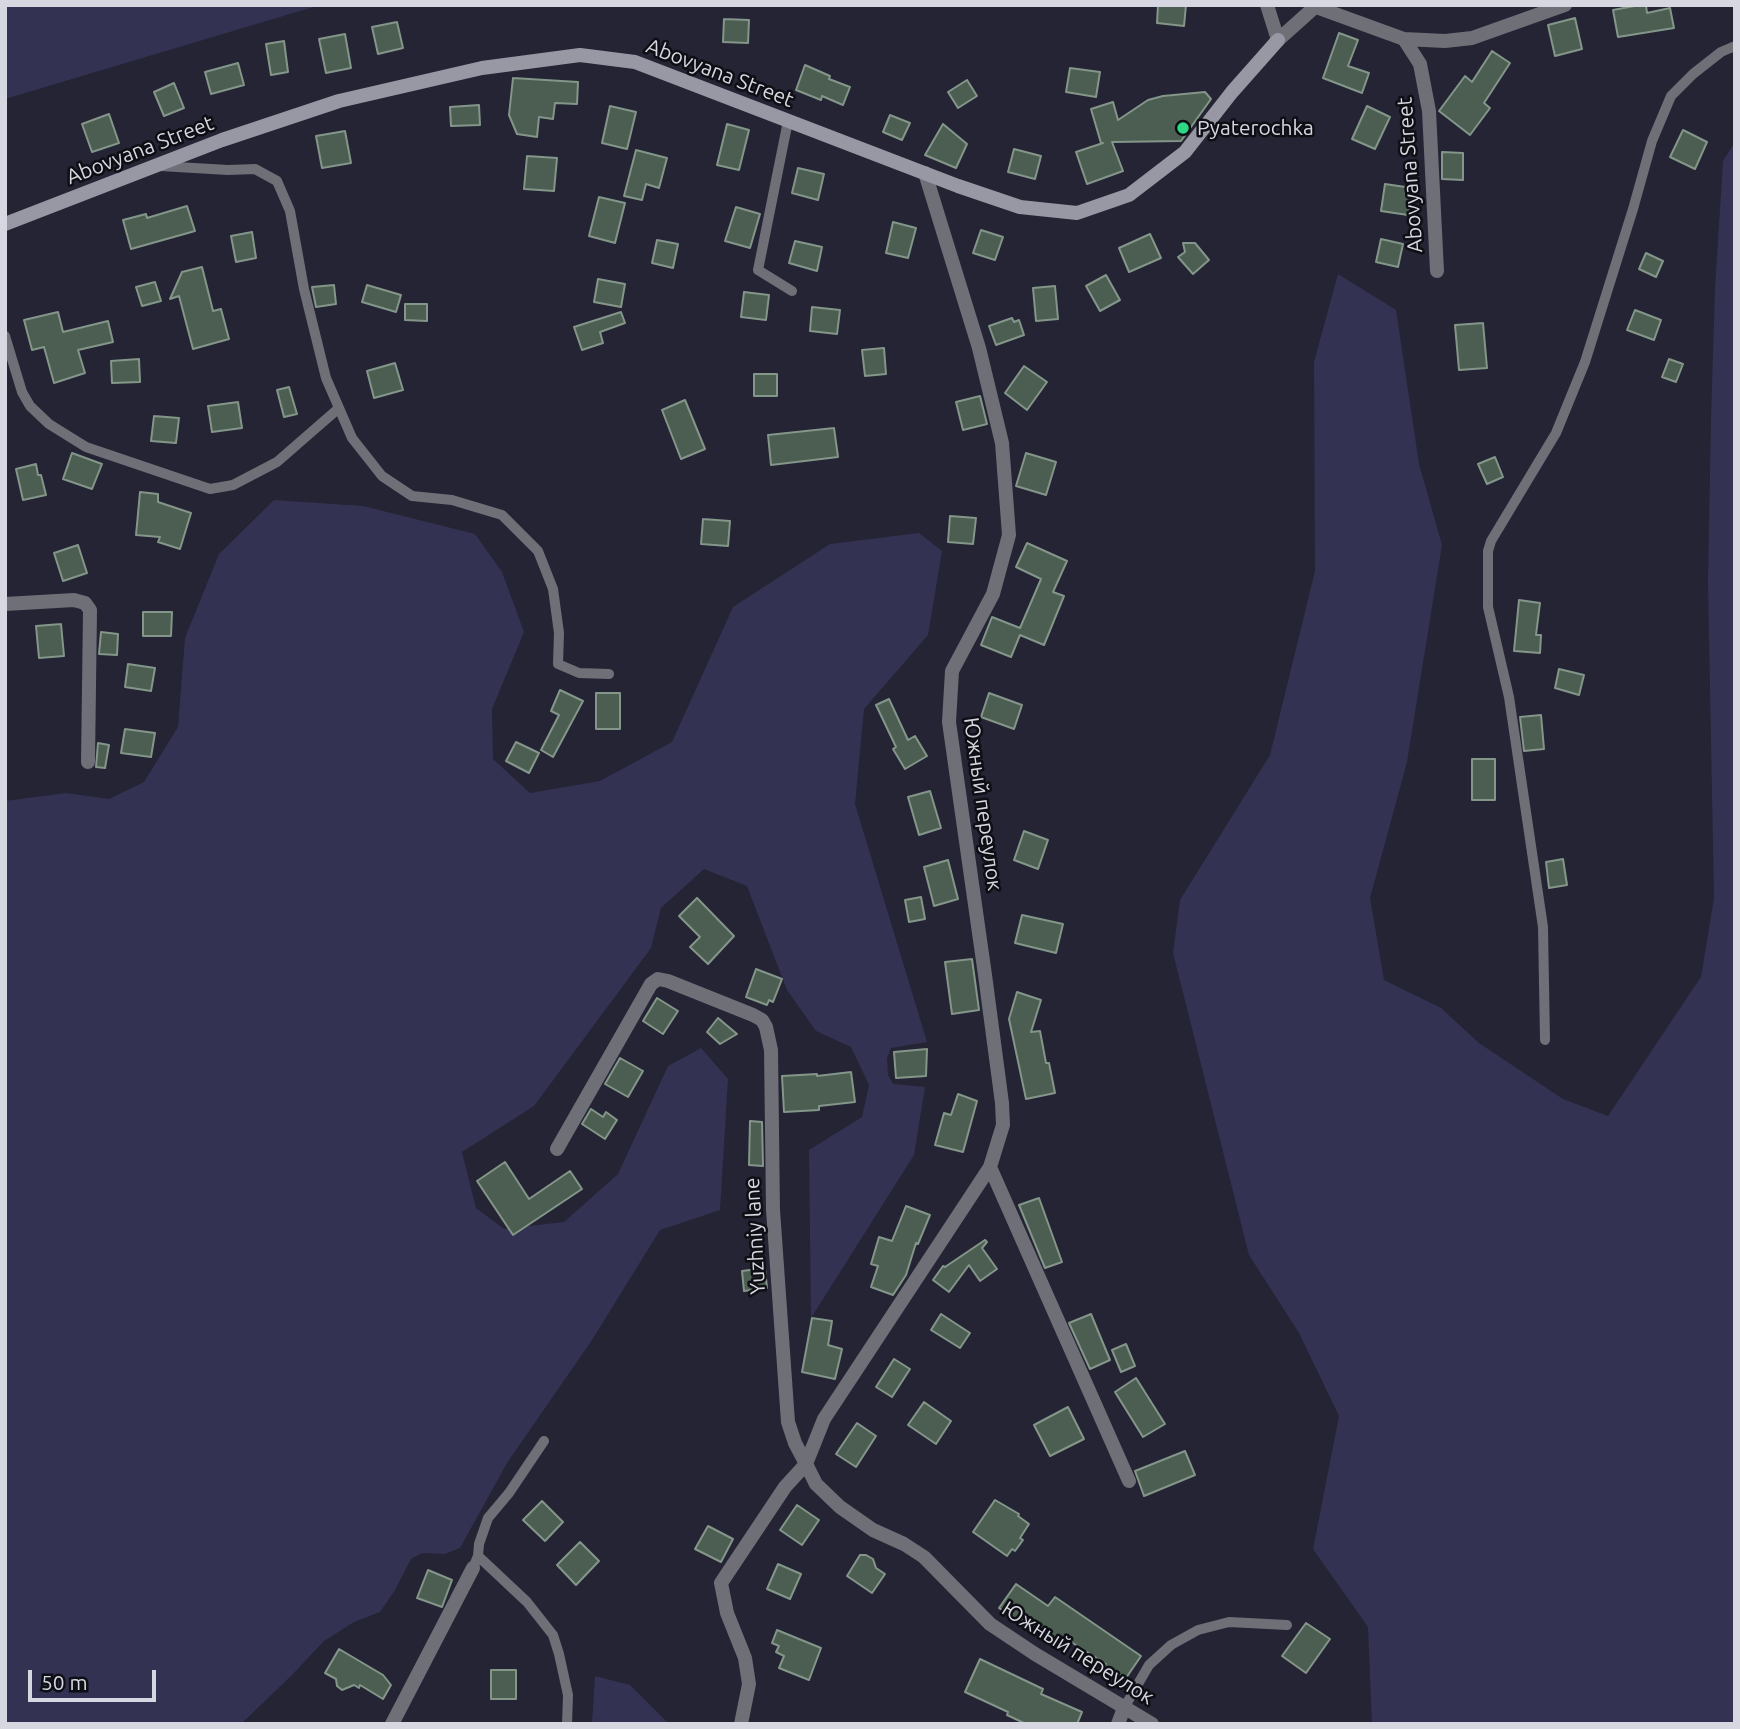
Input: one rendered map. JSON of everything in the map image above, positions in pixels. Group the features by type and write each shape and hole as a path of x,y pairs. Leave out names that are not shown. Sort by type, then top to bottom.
{"street":[{"path":"1267,5 1278,40 1317,6 1404,39 1445,41 1472,37 1564,5"},
{"name":"Abovyana Street","path":"1404,39 1420,64 1429,111 1437,271"},
{"name":"Abovyana Street","path":"5,224 222,140 339,101 482,68 580,55 635,62 1020,207 1077,213 1129,195 1185,152 1232,92 1278,40"},
{"name":"Южный переулок","path":"925,173 979,348 1002,443 1009,535 993,594 953,671 949,722 1003,1125 990,1167 824,1419 806,1464 816,1484 840,1507 873,1530 924,1557 990,1624 1152,1724"},
{"path":"5,604 74,600 85,603 90,611 88,762"},
{"name":"Yuzhniy lane","path":"557,1149 651,984 658,979 762,1020 771,1050 773,1210 788,1422 794,1443 806,1464"},
{"path":"990,1167 1129,1481"},
{"path":"741,1724 749,1684 745,1658 727,1613 721,1583 785,1487 806,1464"},
{"path":"392,1724 475,1562"},
{"path":"1118,1724 1124,1708"}],"lane":[{"path":"1545,1040 1544,927 1509,697 1488,607 1488,551 1491,541 1556,433 1585,362 1652,141 1671,96 1721,52 1735,46"},
{"path":"788,121 758,270 792,291"},
{"path":"156,166 255,169 277,181 290,211 304,289 326,378 352,438 382,476 412,496 452,500 502,515 538,551 553,589 559,633 558,664 579,673 609,674"},
{"path":"5,335 22,392 30,406 49,424 86,447 210,489 233,485 277,462 339,408"},
{"path":"544,1441 509,1493 488,1518 475,1562 527,1602 552,1635 568,1695 567,1724"},
{"path":"1124,1708 1149,1665 1171,1645 1198,1630 1229,1622 1287,1625"}],"shaded area":[{"path":"5,5 320,5 5,99"},
{"path":"1735,142 1735,1724 1372,1724 1368,1627 1313,1549 1339,1416 1299,1333 1249,1255 1173,953 1180,900 1270,755 1315,571 1314,362 1338,274 1396,310 1419,464 1442,545 1407,762 1370,898 1384,980 1441,1008 1479,1043 1563,1099 1608,1116 1701,977 1714,898 1708,582 1711,419 1723,161"},
{"path":"274,500 363,506 475,534 502,572 524,632 492,709 493,759 530,793 600,781 672,742 733,607 830,544 919,533 942,551 928,635 864,709 855,804 927,1042 891,1048 887,1058 888,1075 893,1084 925,1087 914,1155 811,1318 809,1150 862,1117 869,1085 851,1047 816,1031 787,990 747,886 704,869 661,908 651,948 534,1106 462,1152 476,1208 504,1229 564,1222 618,1174 668,1066 701,1048 728,1079 720,1210 660,1230 592,1340 507,1463 460,1548 445,1554 422,1553 411,1559 380,1612 354,1622 324,1641 241,1724 5,1724 5,801 66,793 109,799 144,782 178,727 185,638 219,554"},
{"path":"595,1676 630,1685 669,1724 592,1724"}],"building":[{"path":"1158,5 1186,5 1184,26 1157,23"},
{"path":"1646,5 1647,13 1670,8 1674,28 1618,37 1613,10"},
{"path":"1575,18 1582,49 1555,56 1548,25"},
{"path":"724,19 749,20 748,43 723,42"},
{"path":"397,22 403,48 378,54 372,27"},
{"path":"1339,33 1358,40 1348,66 1369,73 1362,93 1323,78"},
{"path":"345,34 351,68 326,73 319,39"},
{"path":"284,41 288,72 271,75 266,44"},
{"path":"1492,51 1510,63 1484,103 1490,108 1470,135 1439,111 1465,76 1472,82"},
{"path":"238,63 244,85 211,94 205,72"},
{"path":"805,65 850,87 843,105 822,96 821,100 796,90"},
{"path":"1070,68 1100,72 1096,97 1066,92"},
{"path":"513,78 578,82 577,104 555,103 553,119 539,117 537,137 517,134 509,115"},
{"path":"967,80 977,96 958,108 948,92"},
{"path":"174,83 184,108 164,116 154,92"},
{"path":"1205,92 1211,99 1181,141 1112,142 1123,171 1087,184 1076,152 1103,143 1091,109 1113,102 1118,120 1148,100"},
{"path":"479,105 480,125 451,126 450,107"},
{"path":"610,106 636,112 627,149 602,143"},
{"path":"1367,106 1390,117 1375,149 1352,139"},
{"path":"109,114 119,143 92,152 82,124"},
{"path":"890,115 910,123 902,140 883,132"},
{"path":"727,124 749,130 739,170 717,165"},
{"path":"943,124 967,144 956,168 925,155"},
{"path":"1683,130 1707,142 1695,169 1670,157"},
{"path":"345,131 351,163 322,168 316,136"},
{"path":"1014,149 1041,156 1035,179 1008,172"},
{"path":"636,150 667,158 659,188 646,184 642,200 624,196"},
{"path":"1442,152 1463,153 1463,180 1442,179"},
{"path":"527,156 557,158 554,191 524,189"},
{"path":"798,168 824,174 818,200 792,193"},
{"path":"1385,184 1412,188 1408,215 1381,211"},
{"path":"599,197 625,203 615,243 589,236"},
{"path":"187,206 195,231 131,249 123,220 146,214 147,218"},
{"path":"736,207 760,214 750,248 725,241"},
{"path":"893,222 916,228 908,258 886,253"},
{"path":"981,230 1003,237 995,260 973,253"},
{"path":"252,232 256,258 236,262 231,236"},
{"path":"1150,234 1161,258 1129,272 1119,248"},
{"path":"1381,239 1403,244 1398,267 1376,262"},
{"path":"657,240 678,244 673,268 652,263"},
{"path":"795,241 822,247 817,271 789,263"},
{"path":"1183,243 1195,243 1209,260 1193,274 1178,257 1185,252"},
{"path":"1646,253 1663,261 1656,277 1639,269"},
{"path":"202,267 213,311 221,309 229,339 193,349 179,296 170,299 182,272"},
{"path":"1106,275 1120,300 1100,311 1086,286"},
{"path":"598,279 625,284 621,307 594,302"},
{"path":"155,282 161,301 142,306 136,287"},
{"path":"334,285 336,304 316,307 312,287"},
{"path":"367,285 401,295 396,312 362,302"},
{"path":"1055,286 1058,319 1036,321 1033,288"},
{"path":"744,292 769,295 766,320 741,317"},
{"path":"405,304 427,304 427,321 405,320"},
{"path":"812,307 840,310 837,334 810,331"},
{"path":"1635,310 1661,320 1654,340 1627,330"},
{"path":"58,312 63,332 108,321 113,342 78,350 85,373 54,383 44,347 32,350 24,320"},
{"path":"621,312 625,323 600,332 603,343 582,350 574,327"},
{"path":"1012,318 1014,322 1019,320 1024,335 996,345 989,326"},
{"path":"1483,323 1487,368 1459,370 1455,325"},
{"path":"884,348 886,374 865,376 862,350"},
{"path":"139,359 140,382 112,383 111,361"},
{"path":"1669,359 1683,364 1676,382 1662,377"},
{"path":"395,363 403,390 374,398 367,371"},
{"path":"1024,366 1047,382 1027,410 1005,393"},
{"path":"754,374 777,374 777,396 754,396"},
{"path":"289,387 297,414 284,417 277,390"},
{"path":"980,396 987,424 963,430 956,402"},
{"path":"685,400 705,449 681,459 662,410"},
{"path":"238,402 242,428 212,432 208,406"},
{"path":"154,416 179,418 176,443 151,441"},
{"path":"834,428 838,457 771,465 768,435"},
{"path":"72,453 102,464 92,489 63,479"},
{"path":"1026,453 1056,462 1046,495 1016,486"},
{"path":"1495,457 1503,477 1487,484 1478,464"},
{"path":"36,464 46,495 23,500 16,469"},
{"path":"140,492 158,494 158,502 191,513 180,549 158,542 160,537 136,535"},
{"path":"950,516 976,518 973,544 948,542"},
{"path":"703,519 730,521 728,546 701,544"},
{"path":"1027,543 1067,561 1053,592 1064,596 1044,645 1020,635 1011,657 981,645 992,617 1020,628 1041,579 1016,567"},
{"path":"78,545 87,573 63,581 54,553"},
{"path":"1519,600 1540,603 1536,635 1541,635 1540,653 1514,651"},
{"path":"143,612 172,612 171,636 143,636"},
{"path":"61,624 64,656 39,658 36,626"},
{"path":"101,632 118,634 117,655 99,654"},
{"path":"128,664 155,668 151,691 125,687"},
{"path":"1559,669 1584,675 1579,695 1555,688"},
{"path":"560,690 583,701 553,757 541,750 559,715 551,711"},
{"path":"596,693 620,693 620,729 596,729"},
{"path":"989,693 1022,705 1014,729 981,717"},
{"path":"889,699 908,740 915,736 927,756 905,769 893,749 896,747 876,705"},
{"path":"1541,715 1544,749 1524,751 1520,717"},
{"path":"125,729 155,733 151,757 121,753"},
{"path":"516,742 539,753 529,773 506,761"},
{"path":"98,743 109,745 105,768 96,767"},
{"path":"1472,759 1495,759 1495,800 1472,800"},
{"path":"930,791 941,828 919,835 908,797"},
{"path":"1024,831 1048,840 1038,869 1014,860"},
{"path":"1563,859 1567,885 1549,888 1546,862"},
{"path":"948,860 958,899 934,906 924,867"},
{"path":"921,897 925,919 909,922 905,900"},
{"path":"697,898 734,936 708,964 690,947 700,937 679,916"},
{"path":"1022,915 1063,924 1056,953 1015,943"},
{"path":"972,959 979,1010 952,1014 945,962"},
{"path":"756,969 782,979 773,1002 769,1000 767,1005 746,997"},
{"path":"1017,992 1041,1000 1031,1032 1040,1031 1055,1093 1026,1099 1009,1019"},
{"path":"657,998 678,1011 663,1034 643,1021"},
{"path":"718,1018 737,1034 720,1044 707,1032"},
{"path":"927,1049 926,1076 896,1078 894,1052"},
{"path":"620,1058 643,1071 628,1097 605,1084"},
{"path":"851,1072 855,1102 819,1106 819,1110 784,1112 782,1076"},
{"path":"958,1094 977,1101 963,1152 935,1145 944,1113 951,1115"},
{"path":"591,1109 603,1117 606,1112 617,1120 605,1139 582,1124"},
{"path":"750,1121 762,1122 763,1166 749,1165"},
{"path":"505,1162 529,1199 570,1171 582,1189 513,1235 477,1181"},
{"path":"1039,1198 1062,1262 1045,1268 1019,1205"},
{"path":"906,1206 930,1215 918,1244 916,1243 906,1275 893,1295 871,1287 878,1266 871,1264 879,1237 892,1241"},
{"path":"985,1240 987,1242 982,1248 997,1269 980,1281 969,1265 949,1292 933,1280 943,1266"},
{"path":"765,1268 767,1288 744,1291 742,1271"},
{"path":"941,1314 970,1333 960,1348 931,1330"},
{"path":"1091,1314 1110,1360 1090,1369 1069,1323"},
{"path":"812,1318 832,1321 828,1345 842,1349 835,1379 802,1372"},
{"path":"1126,1344 1135,1366 1121,1372 1112,1350"},
{"path":"894,1359 910,1369 892,1397 876,1387"},
{"path":"1136,1378 1165,1424 1143,1437 1115,1392"},
{"path":"924,1402 951,1421 936,1444 908,1425"},
{"path":"1068,1407 1084,1439 1050,1456 1034,1425"},
{"path":"857,1423 876,1436 856,1467 836,1454"},
{"path":"1185,1451 1195,1475 1144,1496 1135,1471"},
{"path":"995,1500 1019,1514 1018,1516 1029,1524 1020,1538 1023,1540 1015,1551 1012,1549 1007,1556 973,1532"},
{"path":"542,1501 563,1522 545,1541 523,1520"},
{"path":"797,1505 819,1520 802,1545 780,1530"},
{"path":"708,1526 733,1539 721,1562 695,1549"},
{"path":"580,1542 599,1561 576,1585 557,1565"},
{"path":"860,1555 873,1559 876,1568 885,1574 872,1593 847,1576"},
{"path":"778,1564 801,1574 790,1599 767,1589"},
{"path":"428,1570 452,1580 442,1607 417,1598"},
{"path":"1016,1584 1048,1606 1055,1597 1141,1656 1124,1681 1103,1668 1106,1664 1068,1640 1064,1646 1024,1617 1020,1623 999,1608"},
{"path":"1306,1623 1330,1639 1306,1673 1282,1656"},
{"path":"777,1630 821,1648 809,1680 779,1668 784,1656 776,1652 779,1646 772,1643"},
{"path":"339,1649 383,1675 391,1685 383,1699 360,1685 359,1688 354,1685 342,1690 337,1686 336,1679 325,1673"},
{"path":"980,1659 1043,1689 1041,1694 1082,1712 1077,1724 1026,1724 1007,1715 1008,1712 965,1692"},
{"path":"491,1670 516,1670 516,1699 491,1699"}],"place":[{"name":"Pyaterochka","path":"1183,128"}]}
